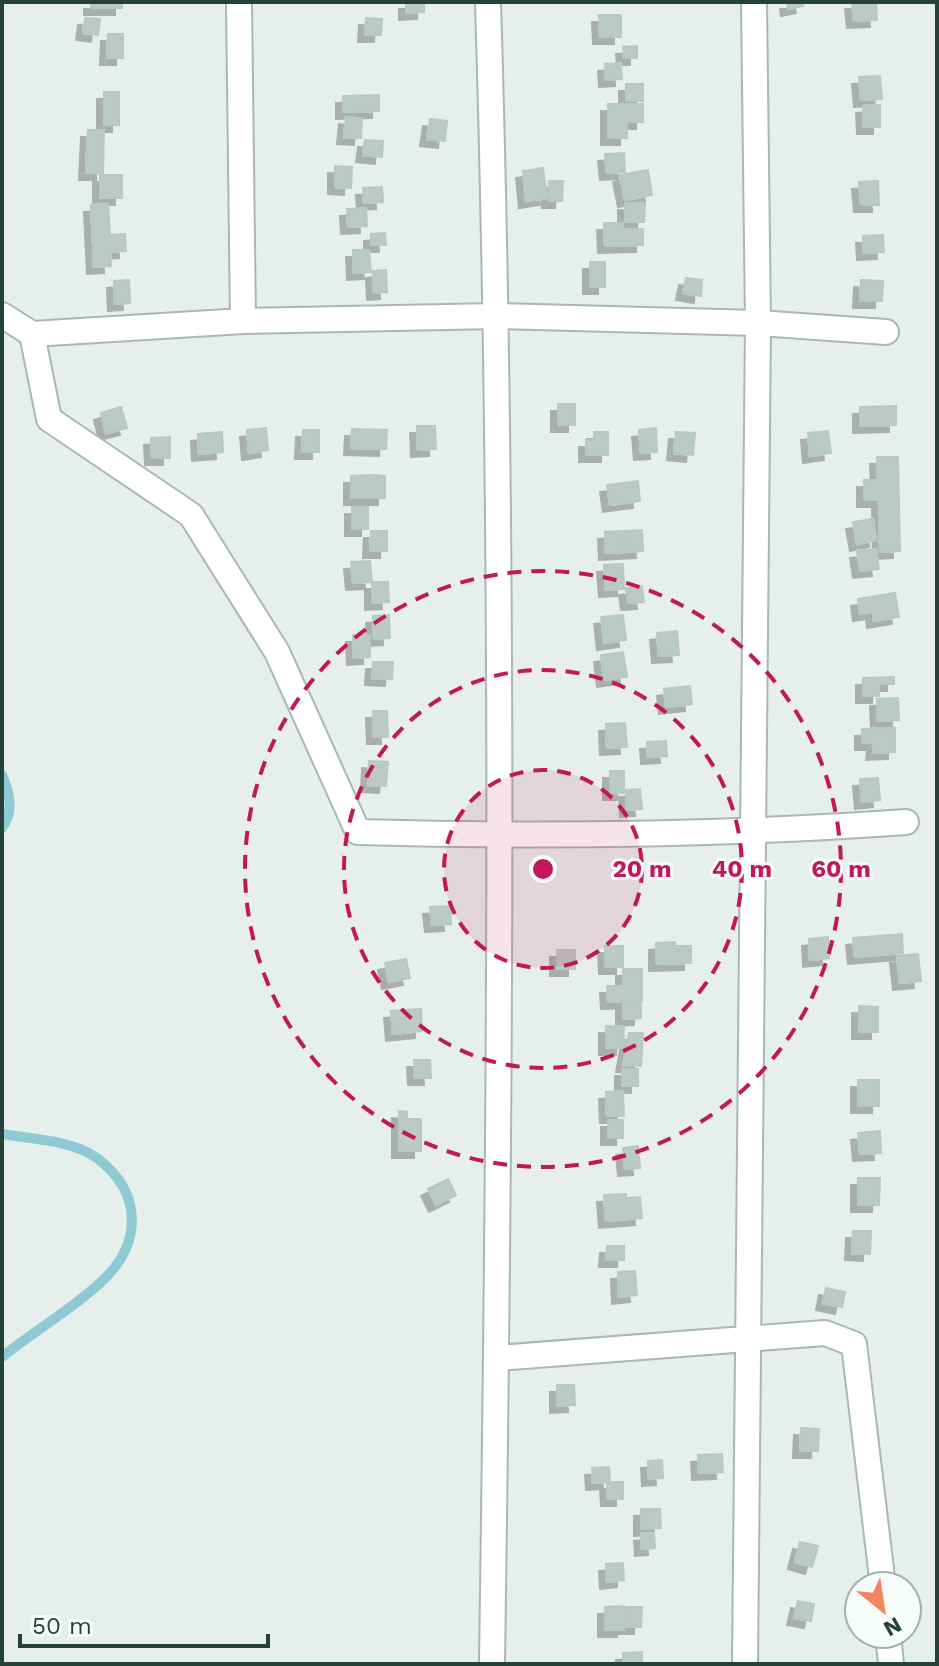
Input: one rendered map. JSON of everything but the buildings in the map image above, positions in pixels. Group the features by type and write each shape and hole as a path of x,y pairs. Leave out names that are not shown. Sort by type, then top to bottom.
{"street":[{"path":"239,2 243,321"},
{"path":"488,2 498,316 497,1358 492,1664"},
{"path":"745,1664 758,323 754,2"},
{"path":"2,315 32,334 243,321 498,316 758,323 886,332"},
{"path":"32,334 49,419 191,515 277,652 358,832 497,835 752,833 906,822"},
{"path":"497,1358 825,1333 854,1344 881,1570"}],"waterway":[{"path":"2,775 10,802 2,828"},
{"path":"2,1134 76,1147 97,1158 123,1187 130,1203 132,1220 124,1252 100,1283 2,1357"}]}
